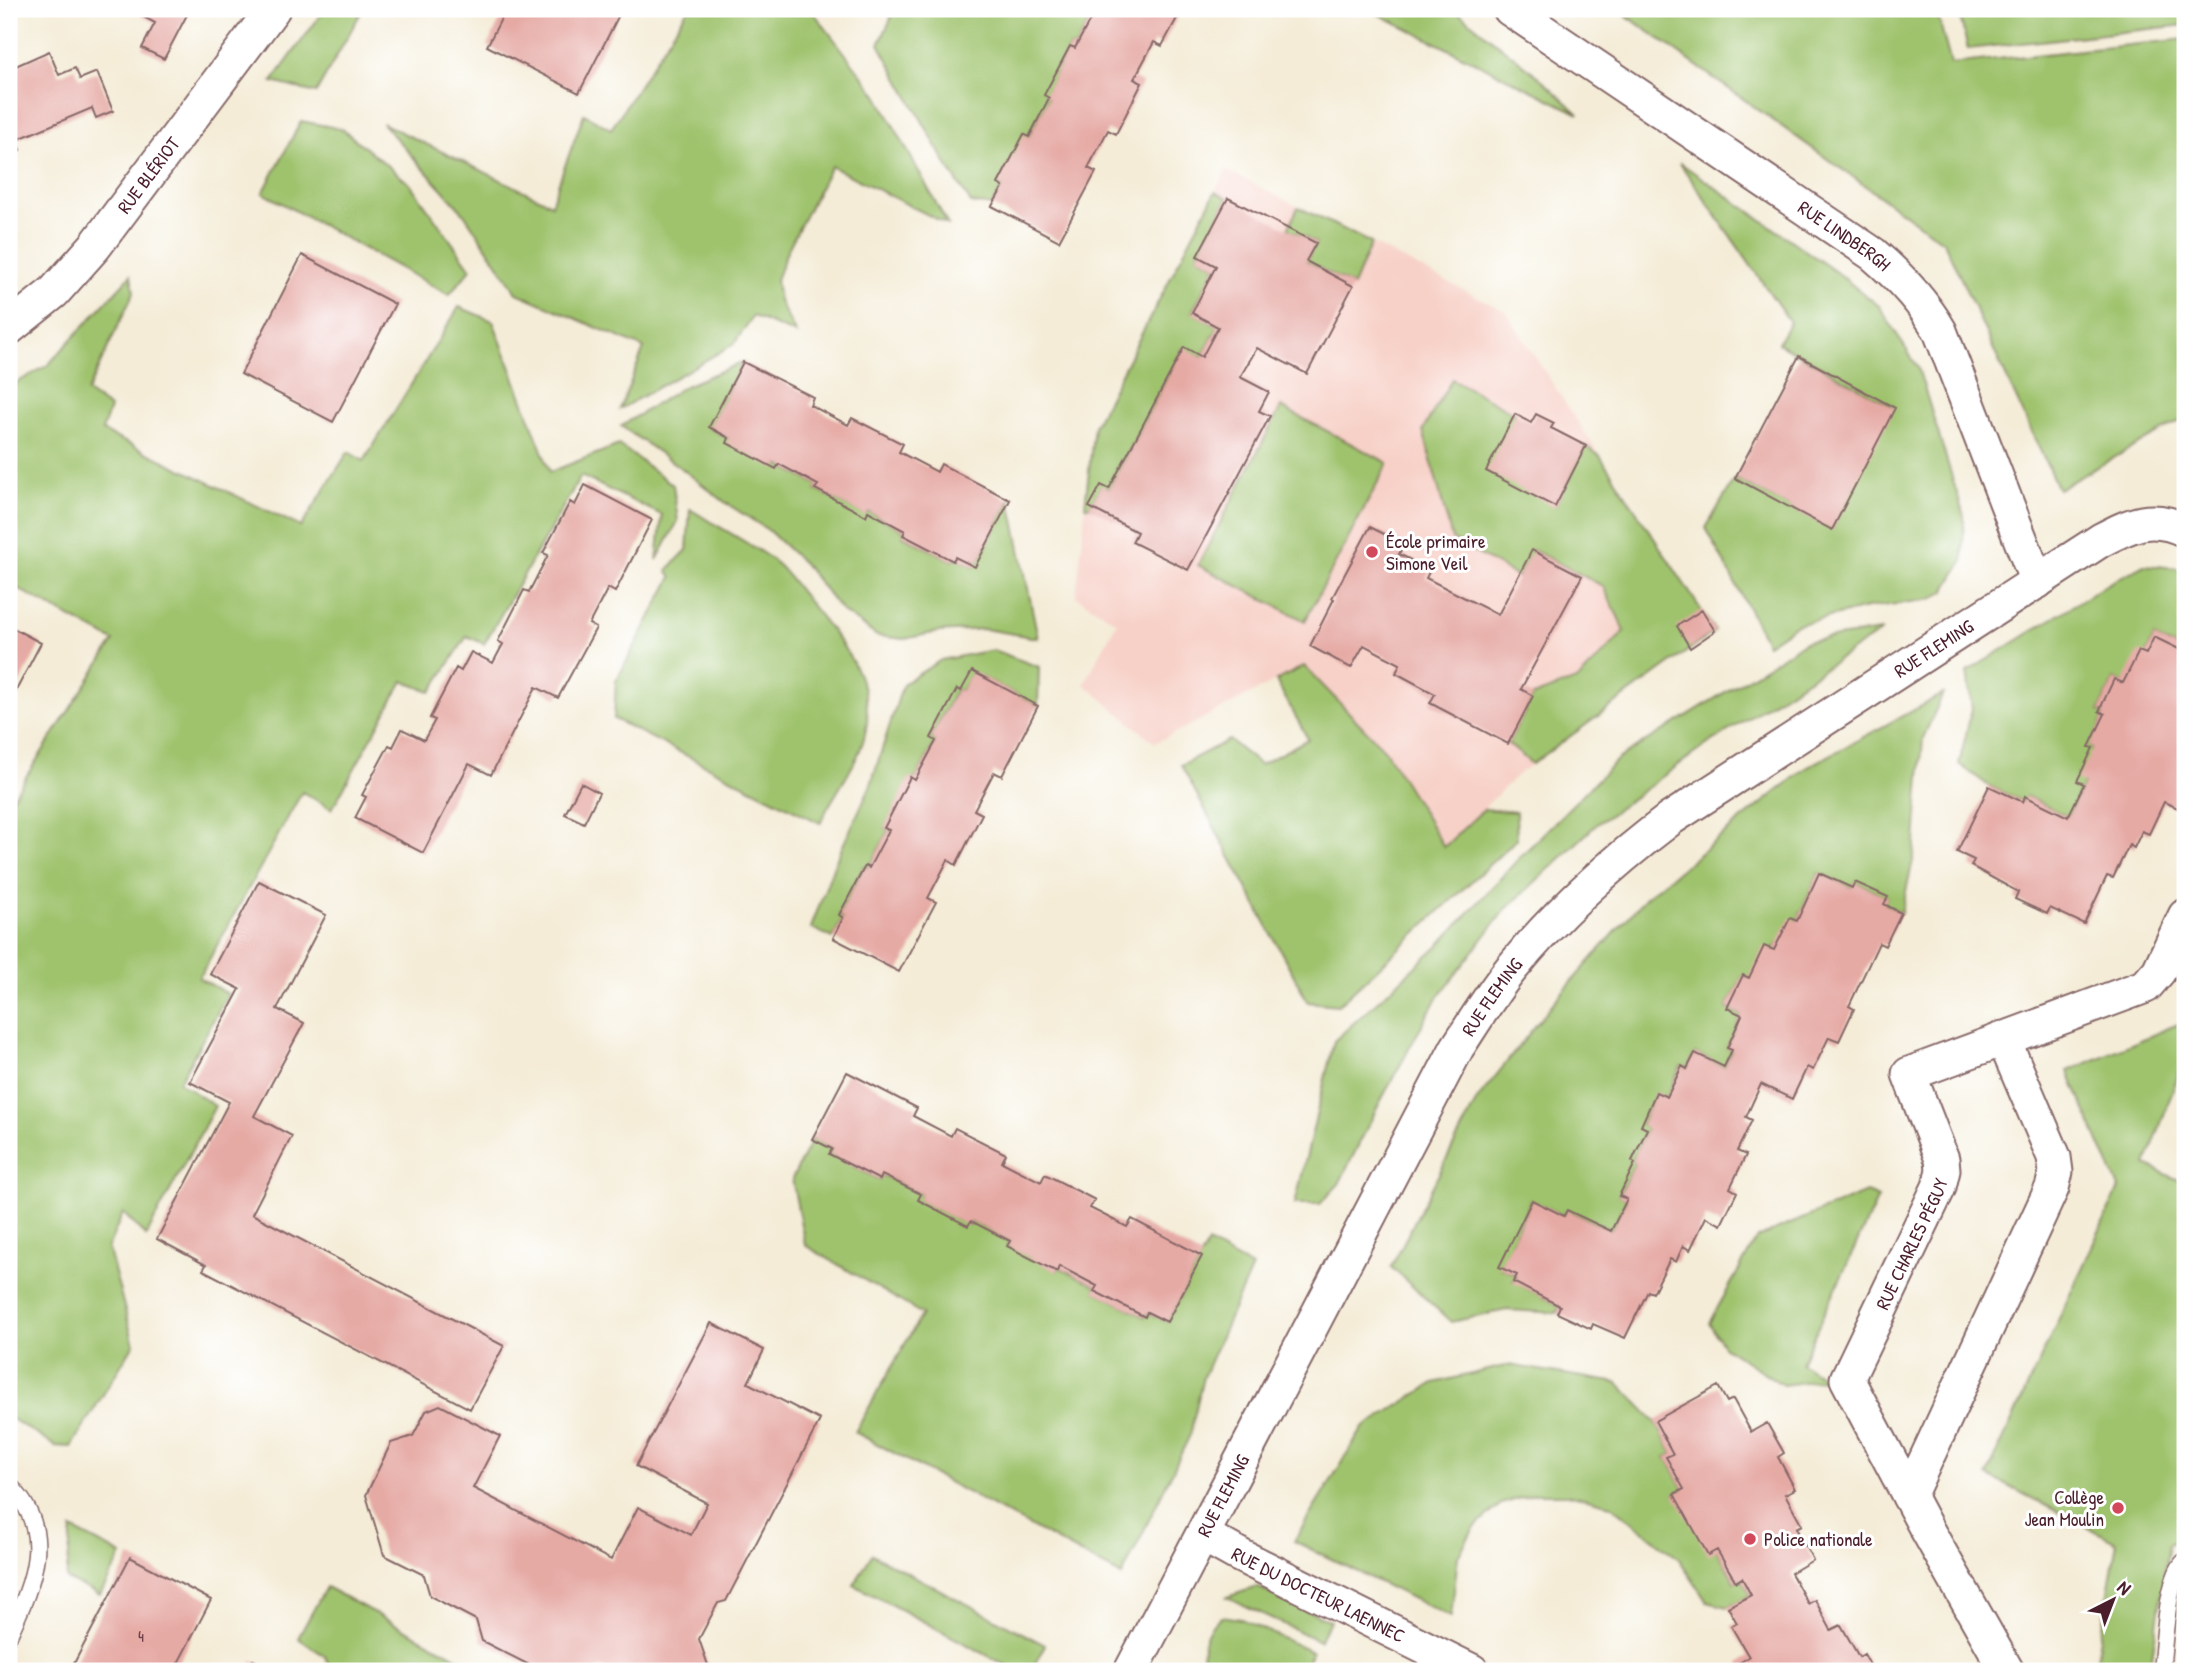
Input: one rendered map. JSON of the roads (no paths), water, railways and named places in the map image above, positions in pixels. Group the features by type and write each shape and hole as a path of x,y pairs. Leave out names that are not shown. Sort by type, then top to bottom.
{"street":[{"name":"RUE BLÉRIOT","path":"9,328 54,292 95,246 273,9"},
{"name":"RUE LINDBERGH","path":"1510,9 1873,254 1912,290 1940,331 2038,582"},
{"name":"RUE FLEMING","path":"1131,1671 1457,1048 1493,992 1534,943 1612,864 1670,819 2101,540 2143,522 2160,521 2185,530"},
{"name":"RUE CHARLES PÉGUY","path":"2007,1671 1909,1496 1847,1378 1938,1187 1943,1170 1942,1159 1909,1074 2146,986 2159,971 2185,916"},
{"path":"1909,1496 2052,1188 2056,1172 2054,1157 2003,1038"},
{"name":"RUE DU DOCTEUR LAENNEC","path":"1203,1535 1472,1671"}],"lane":[{"path":"9,1485 26,1507 34,1527 37,1546 29,1590 9,1635"},
{"path":"2161,1671 2172,1581 2185,1561"}],"place":[{"name":"École primaire Simone Veil","path":"1372,552"},
{"name":"Collège Jean Moulin","path":"2118,1508"},
{"name":"Police nationale","path":"1750,1539"}]}
